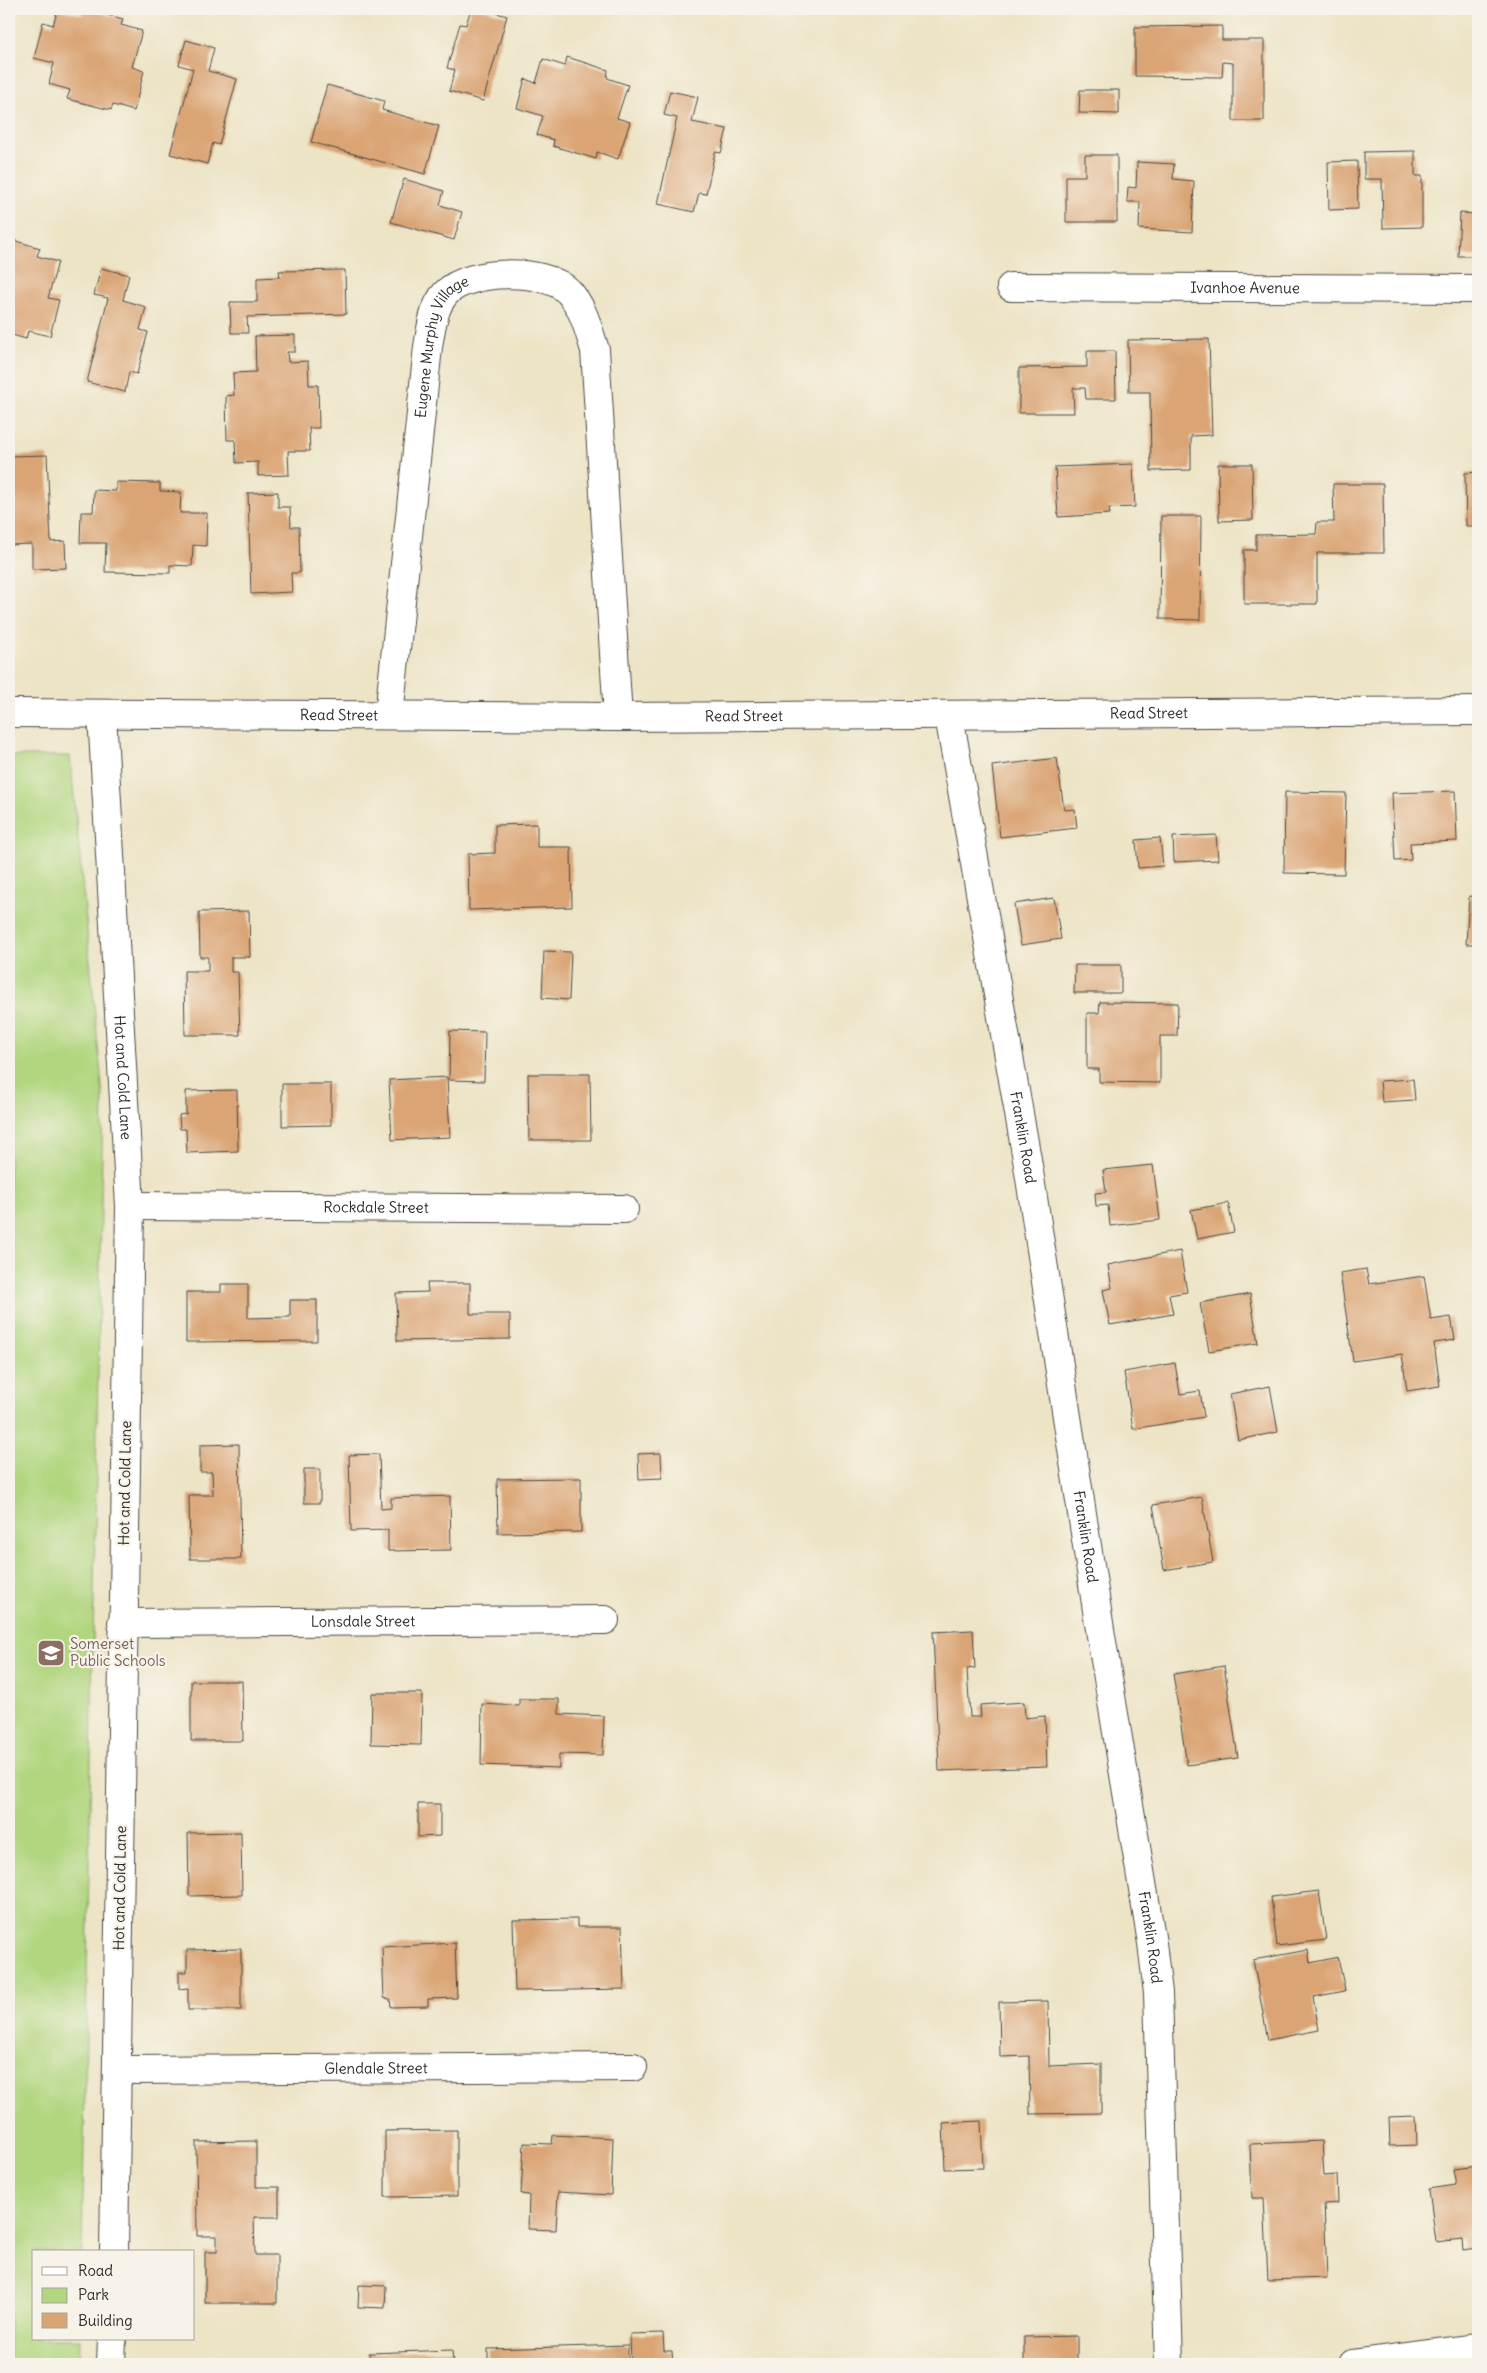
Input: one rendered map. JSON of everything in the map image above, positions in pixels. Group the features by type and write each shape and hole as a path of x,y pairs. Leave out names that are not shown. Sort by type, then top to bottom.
{"street":[{"name":"Eugene Murphy Village","path":"389,715 428,347 433,316 446,293 472,279 500,274 538,276 567,290 582,309 595,350 618,717"},
{"name":"Ivanhoe Avenue","path":"1012,287 1478,289"},
{"name":"Read Street","path":"9,714 618,717 1478,711"},
{"name":"Hot and Cold Lane","path":"102,714 130,1206 122,1623 118,2070 114,2250"},
{"name":"Franklin Road","path":"949,716 1027,1159 1101,1636 1152,1943 1158,1993 1169,2364"},
{"name":"Rockdale Street","path":"130,1206 624,1209"},
{"name":"Lonsdale Street","path":"122,1623 605,1620"},
{"name":"Glendale Street","path":"118,2070 633,2067"},
{"path":"111,2364 112,2340"},
{"path":"1353,2364 1478,2348"}],"green space":[{"name":"Somerset Public Schools","path":"9,756 70,756 103,1096 82,2250 32,2250 32,2340 80,2340 79,2364 9,2364"}],"building":[{"path":"58,9 82,15 85,9 123,19 121,25 142,31 132,67 144,71 134,111 113,105 111,110 67,99 70,90 49,84 54,63 34,58 43,22 53,25"},
{"path":"471,9 483,9 507,16 483,101 449,91 455,70 447,68 460,24 466,25"},
{"path":"1222,26 1222,40 1264,40 1264,121 1233,121 1233,63 1223,62 1222,77 1135,76 1135,27"},
{"path":"186,40 214,48 208,71 237,79 219,145 213,143 207,164 170,154 193,69 179,65"},
{"path":"567,57 608,70 607,78 628,85 617,118 630,122 618,159 597,152 596,159 553,146 554,140 537,135 543,116 517,108 525,79 536,83 543,59 565,66"},
{"path":"327,85 384,101 382,110 439,126 425,174 311,142"},
{"path":"1080,90 1119,90 1119,114 1079,113"},
{"path":"670,91 698,97 692,122 727,129 721,153 715,152 706,194 699,193 694,212 658,204 677,118 664,115"},
{"path":"1415,151 1415,176 1422,176 1422,227 1383,228 1382,179 1364,179 1364,152"},
{"path":"1085,155 1117,155 1117,222 1066,222 1066,176 1085,176"},
{"path":"1357,161 1358,209 1329,210 1328,162"},
{"path":"1137,162 1174,164 1173,179 1194,181 1192,232 1139,229 1140,202 1127,202 1128,187 1136,188"},
{"path":"404,179 444,191 440,205 462,212 454,240 391,222"},
{"path":"1460,213 1478,214 1478,256 1458,256"},
{"path":"9,239 40,248 37,256 58,262 48,298 59,300 50,336 28,331 26,339 9,334"},
{"path":"101,268 129,275 123,300 146,307 140,330 148,332 137,374 129,372 125,392 87,382 108,298 94,295"},
{"path":"345,270 346,314 247,317 248,333 231,333 230,302 257,302 257,278 280,277 279,271"},
{"path":"295,335 295,352 287,352 288,362 308,361 309,385 318,385 319,428 309,428 310,451 288,451 289,475 258,476 258,462 236,463 235,440 227,440 226,396 234,395 233,373 256,372 255,336"},
{"path":"1209,339 1212,435 1191,436 1191,470 1151,471 1150,392 1129,392 1128,340"},
{"path":"1087,351 1115,351 1116,399 1086,399 1085,388 1073,388 1074,413 1019,413 1019,368 1087,367"},
{"path":"47,455 51,542 65,541 66,568 32,569 32,544 9,545 9,456"},
{"path":"1133,464 1135,507 1109,508 1110,514 1058,517 1055,467"},
{"path":"1218,464 1252,464 1253,520 1219,521"},
{"path":"1478,472 1478,526 1466,526 1465,473"},
{"path":"116,482 160,483 160,491 181,492 180,513 207,513 206,546 193,545 192,566 170,565 170,573 105,572 106,543 80,543 81,512 93,512 94,490 116,491"},
{"path":"1333,484 1383,484 1384,553 1317,553 1317,604 1244,604 1244,550 1256,550 1256,535 1316,534 1317,522 1334,522"},
{"path":"278,492 278,507 290,507 291,527 299,527 300,573 291,573 292,592 251,594 248,493"},
{"path":"1161,516 1201,516 1200,620 1160,619"},
{"path":"1057,758 1064,810 1075,809 1077,828 1000,837 992,766"},
{"path":"1455,791 1457,841 1410,843 1411,860 1395,861 1392,793"},
{"path":"1285,792 1346,793 1344,874 1284,873"},
{"path":"537,824 537,847 571,847 572,907 469,910 468,854 495,853 495,825"},
{"path":"1216,835 1218,860 1174,862 1173,837"},
{"path":"1160,838 1163,866 1138,868 1136,840"},
{"path":"1469,896 1478,897 1478,944 1466,944"},
{"path":"1054,898 1061,939 1021,945 1014,904"},
{"path":"249,911 250,957 231,957 231,972 238,972 240,1035 185,1035 184,971 208,971 208,957 200,957 199,912"},
{"path":"544,951 571,952 569,1000 542,998"},
{"path":"1075,965 1121,965 1121,993 1074,993"},
{"path":"1100,1002 1178,1003 1177,1036 1160,1036 1160,1083 1099,1082 1099,1069 1087,1069 1087,1013 1099,1013"},
{"path":"450,1031 485,1032 484,1081 449,1080"},
{"path":"528,1074 590,1074 591,1140 529,1140"},
{"path":"447,1077 450,1137 392,1140 389,1080"},
{"path":"1413,1079 1415,1100 1382,1102 1380,1081"},
{"path":"282,1084 331,1084 331,1125 282,1126"},
{"path":"237,1090 238,1151 187,1153 186,1129 180,1129 179,1115 186,1114 186,1091"},
{"path":"1153,1165 1160,1220 1110,1226 1108,1205 1096,1206 1095,1193 1106,1192 1103,1170"},
{"path":"1228,1203 1234,1232 1197,1239 1191,1210"},
{"path":"1180,1251 1187,1292 1169,1295 1173,1314 1110,1325 1103,1290 1112,1288 1108,1265"},
{"path":"1366,1269 1369,1284 1424,1276 1431,1320 1451,1317 1455,1340 1434,1343 1440,1386 1407,1391 1402,1354 1353,1361 1340,1273"},
{"path":"427,1283 470,1283 470,1314 510,1314 510,1339 397,1341 396,1293 428,1292"},
{"path":"221,1284 248,1284 248,1318 290,1317 290,1300 317,1300 317,1341 186,1342 186,1292 221,1292"},
{"path":"1250,1294 1258,1343 1209,1351 1200,1303"},
{"path":"1175,1363 1180,1394 1200,1391 1204,1417 1133,1429 1124,1372"},
{"path":"1270,1386 1278,1432 1238,1440 1230,1394"},
{"path":"239,1444 241,1559 190,1559 189,1495 213,1495 212,1472 200,1472 200,1445"},
{"path":"661,1453 662,1478 639,1479 638,1454"},
{"path":"379,1454 381,1509 391,1508 391,1498 450,1496 451,1550 388,1551 388,1530 351,1531 349,1455"},
{"path":"304,1469 320,1469 320,1503 304,1503"},
{"path":"581,1478 581,1532 498,1533 497,1479"},
{"path":"1202,1497 1213,1562 1164,1570 1153,1505"},
{"path":"973,1630 975,1668 967,1669 970,1717 981,1717 980,1705 1024,1702 1025,1718 1045,1716 1047,1767 939,1771 933,1632"},
{"path":"1224,1666 1238,1758 1187,1765 1173,1674"},
{"path":"191,1681 242,1681 243,1741 191,1741"},
{"path":"372,1693 422,1693 421,1745 371,1744"},
{"path":"519,1699 559,1699 559,1714 604,1716 603,1755 559,1754 559,1768 481,1765 482,1704 519,1706"},
{"path":"418,1804 440,1804 440,1836 418,1837"},
{"path":"241,1832 242,1895 189,1896 188,1833"},
{"path":"1319,1891 1326,1940 1277,1946 1271,1897"},
{"path":"577,1919 577,1927 622,1927 624,1989 515,1991 513,1920"},
{"path":"455,1943 457,1998 428,1999 428,2006 391,2007 390,1999 384,1998 382,1947"},
{"path":"241,1949 241,2010 188,2010 188,1988 179,1989 179,1972 187,1972 187,1950"},
{"path":"1308,1950 1310,1963 1338,1957 1345,1991 1313,1997 1319,2030 1268,2040 1253,1960"},
{"path":"1048,2001 1049,2066 1101,2064 1101,2113 1030,2114 1029,2056 1000,2057 999,2002"},
{"path":"1416,2116 1417,2145 1390,2146 1389,2117"},
{"path":"981,2121 983,2168 945,2169 943,2123"},
{"path":"457,2130 457,2196 385,2197 385,2131"},
{"path":"553,2135 613,2138 611,2195 558,2192 556,2230 528,2229 529,2195 521,2194 524,2143 552,2144"},
{"path":"256,2141 256,2187 279,2187 279,2217 254,2217 255,2255 277,2255 277,2303 205,2303 205,2252 217,2252 217,2236 197,2236 196,2142"},
{"path":"1322,2141 1324,2176 1337,2175 1338,2203 1324,2204 1327,2278 1268,2280 1264,2198 1252,2198 1250,2144"},
{"path":"1478,2166 1478,2248 1463,2250 1462,2239 1436,2242 1429,2189 1456,2185 1453,2169"},
{"path":"359,2285 386,2286 385,2308 358,2307"},
{"path":"663,2333 664,2351 672,2351 673,2364 631,2364 630,2334"},
{"path":"1077,2336 1077,2364 1024,2364 1024,2337"},
{"path":"628,2345 628,2364 488,2364 488,2349"},
{"path":"452,2350 453,2364 370,2364 369,2353"}],"place":[{"name":"Somerset Public Schools","path":"51,1653"}]}
